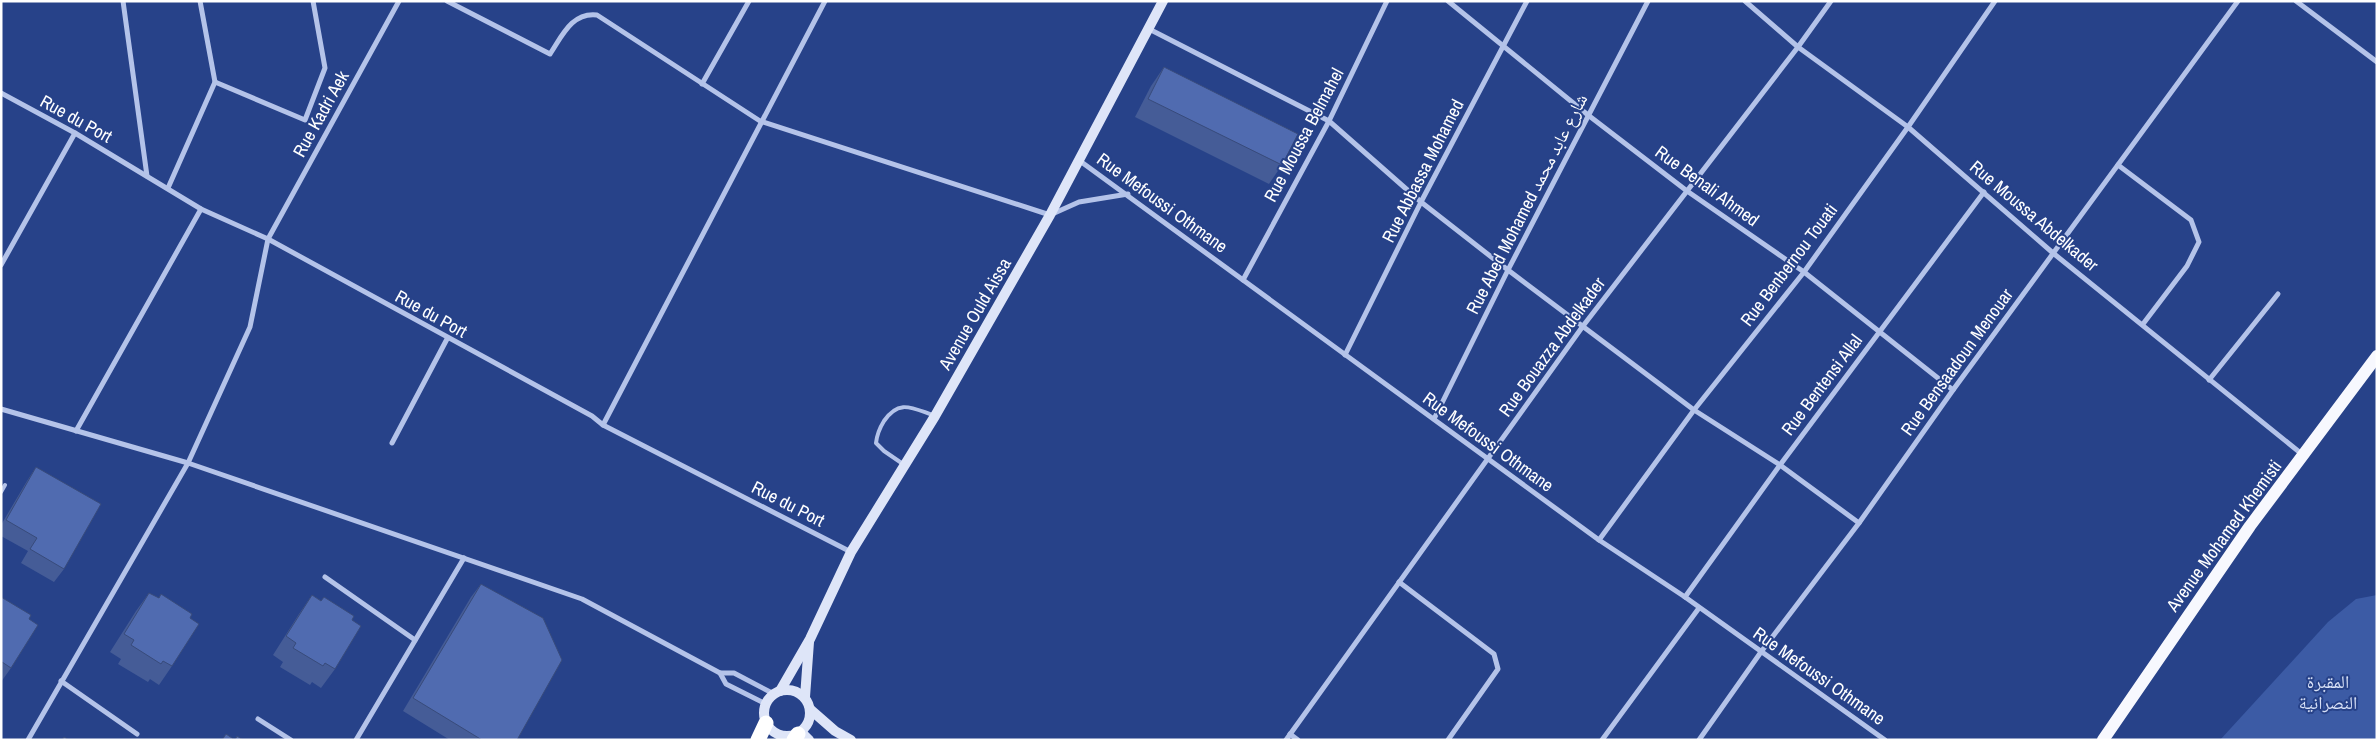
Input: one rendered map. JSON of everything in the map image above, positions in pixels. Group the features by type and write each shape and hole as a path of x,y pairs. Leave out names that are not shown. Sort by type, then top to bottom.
{"highway":[{"path":"758,740 766,723"}],"main road":[{"name":"Avenue Ould Aissa","path":"777,693 810,639 851,552 935,416 1050,215 1163,1"},
{"name":"Avenue Mohamed Khemisti","path":"2104,740 2250,526 2377,356"},
{"path":"810,639 805,697 811,710 835,731 851,740"},
{"path":"805,697 793,691 777,693 766,704 764,710 766,723 774,733 786,737 801,736 810,718 811,710"}],"street":[{"path":"123,1 147,176"},
{"path":"168,188 215,82 200,1"},
{"path":"215,82 305,120 325,68 313,1"},
{"name":"Rue Kadri Aek","path":"28,740 188,463 250,327 268,239 399,1"},
{"path":"447,1 550,54 575,19 587,14 597,15 760,121 1050,215 1079,202 1128,194"},
{"path":"702,84 749,1"},
{"path":"603,424 760,121 825,1"},
{"name":"Rue Moussa Belmahel","path":"1243,280 1329,121 1387,1"},
{"name":"Rue Benali Ahmed","path":"1448,1 1588,115 1687,191 1804,272 1953,390"},
{"name":"Rue Abbassa Mohamed","path":"1345,355 1421,202 1527,1"},
{"name":"Rue Abed Mohamed شارع عابد محمد","path":"1434,419 1508,270 1648,1"},
{"name":"Rue Moussa Abdelkader","path":"1744,1 1798,47 1908,127 2053,253 2144,324 2209,380 2304,456"},
{"name":"Rue Bouazza Abdelkader","path":"1286,740 1583,326 1798,47 1831,1"},
{"name":"Rue Benbernou Touati","path":"1599,540 1694,410 1804,272 1995,1"},
{"name":"Rue Bensaadoun Menouar","path":"1699,740 1761,652 1860,523 1953,390 2238,1"},
{"path":"2296,1 2377,62"},
{"path":"1149,29 1329,121 1421,202 1508,270 1694,410 1780,465 1860,523"},
{"name":"Rue du Port","path":"1,93 75,133 201,209 268,239 447,339 592,416 603,424 851,552"},
{"path":"1,265 75,133"},
{"name":"Rue Mefoussi Othmane","path":"1080,161 1128,194 1599,540 1685,597 1885,740"},
{"path":"2118,165 2191,220 2198,242 2187,266 2144,324"},
{"name":"Rue Bentensi Allal","path":"1685,597 1780,465 1984,192"},
{"path":"76,431 201,209"},
{"path":"2209,380 2278,294"},
{"path":"392,443 447,339"},
{"path":"1,409 188,463 582,599 720,673 734,673 777,693"},
{"path":"356,740 464,558"},
{"path":"325,577 415,640"},
{"path":"1399,582 1494,654 1498,660 1498,669 1448,740"},
{"path":"1602,740 1699,608"},
{"path":"720,673 726,684 766,704"},
{"path":"61,682 137,734"},
{"path":"258,719 291,740"},
{"path":"1290,734 1298,740"}],"lane":[{"path":"905,465 884,451 876,443 877,433 891,410 904,406 935,416"},
{"path":"1,492 5,485"}],"green space":[{"name":"المقبرة النصرانية","path":"2377,595 2377,740 2220,740 2328,622 2356,599"}],"building":[{"path":"1164,67 1298,134 1282,165 1148,99"},
{"path":"36,467 101,504 64,569 30,549 37,538 6,520"},
{"path":"481,584 543,618 562,660 517,740 482,740 413,698"},
{"path":"149,593 159,598 161,594 192,614 190,618 199,624 172,666 163,661 161,664 131,645 134,640 124,634"},
{"path":"312,595 321,601 324,597 354,616 352,620 361,626 335,669 325,663 323,666 293,648 296,643 286,636"},
{"path":"1,597 31,615 29,619 38,625 11,668 1,662"},
{"path":"226,734 235,740 222,740"},
{"path":"237,736 243,740 235,740"}]}
